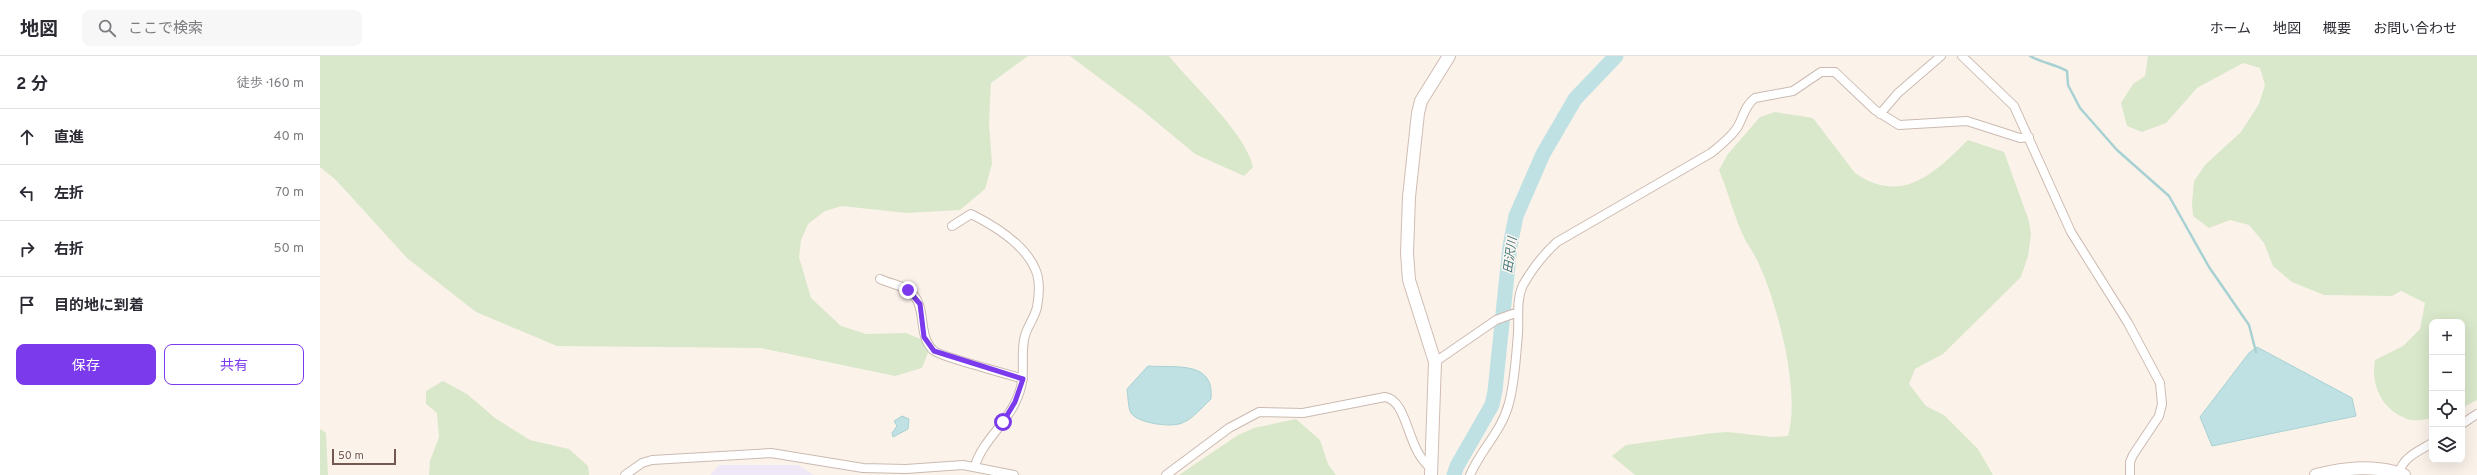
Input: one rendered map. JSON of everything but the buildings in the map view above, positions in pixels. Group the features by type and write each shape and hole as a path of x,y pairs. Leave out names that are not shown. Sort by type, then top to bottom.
{"street":[{"path":"1431,471 1435,362 1409,280 1407,239 1418,113 1424,96 1449,56"},
{"path":"1880,114 1898,93 1941,56"},
{"path":"1962,56 2014,106 2071,232 2128,323 2160,383 2162,404 2159,416 2133,455 2130,462 2130,475"},
{"path":"1470,475 1474,466 1503,424 1509,402 1518,332 1514,313 1523,286 1540,261 1557,242 1712,152 1726,141 1736,129 1750,101 1755,98 1793,91 1821,72 1835,72 1880,114 1899,125 1967,121 2020,138 2029,137"},
{"path":"952,226 971,214 980,218 1000,230 1022,250 1037,272 1037,308 1024,340 1023,379 1010,411 978,454 969,475"},
{"path":"880,280 908,290 920,304 924,337 934,351 1023,379"},
{"path":"1435,362 1496,320 1514,313"},
{"path":"1166,475 1229,428 1259,412 1303,413 1385,397 1391,398 1399,406 1415,449 1431,471"},
{"path":"2465,422 2477,414"},
{"path":"2316,475 2341,469 2396,473 2402,463 2429,445"},
{"path":"625,475 642,463 652,460 753,453 786,455 863,468 972,466 1014,475"}],"shaded area":[{"path":"719,465 798,465 814,475 710,475"}],"green space":[{"path":"320,56 1028,56 991,83 989,123 992,164 985,189 960,210 906,213 842,206 825,211 808,224 801,240 799,257 811,298 841,326 866,334 906,333 923,340 929,350 922,368 895,376 761,348 557,346 476,312 407,258 336,180 320,167"},
{"path":"1070,56 1169,56 1229,124 1248,153 1253,167 1244,176 1195,154 1142,110"},
{"path":"2148,56 2477,56 2477,400 2465,406 2465,319 2429,319 2429,419 2411,420 2401,417 2386,405 2381,398 2375,380 2375,360 2403,346 2420,329 2425,303 2401,291 2392,296 2324,295 2292,282 2273,266 2264,243 2249,225 2230,220 2209,228 2193,216 2192,203 2194,181 2205,165 2241,132 2259,104 2265,85 2260,68 2243,63 2197,88 2166,123 2142,132 2127,126 2121,103 2133,84 2145,76"},
{"path":"1775,112 1813,118 1855,173 1872,182 1888,186 1903,185 1917,181 1931,173 1968,140 2004,152 2029,221 2031,234 2028,256 2021,277 1943,354 1915,369 1909,384 1926,406 1944,415 1978,449 1993,475 1635,475 1612,456 1626,445 1713,433 1728,432 1772,437 1788,436 1791,417 1791,396 1785,347 1779,322 1765,278 1742,233 1719,170 1728,154 1760,117"},
{"path":"443,381 467,394 495,418 530,440 569,449 588,466 589,475 429,475 430,461 439,437 437,413 426,404 426,391"},
{"path":"1296,419 1320,440 1328,464 1336,475 1179,475 1238,435 1254,428"},
{"path":"320,429 326,433 328,475 320,475"}],"water":[{"path":"2257,347 2352,398 2356,416 2212,446 2200,417 2249,353"},
{"path":"1148,366 1181,367 1200,372 1207,378 1211,386 1211,399 1190,419 1182,423 1162,425 1138,419 1130,411 1127,389"},
{"path":"902,416 909,419 908,429 893,437 892,433 897,426 894,421"}],"waterway":[{"name":"田沢川","path":"1454,475 1457,466 1492,405 1495,391 1510,246 1516,216 1543,154 1575,99 1616,56"},
{"path":"2030,56 2067,71 2068,85 2080,108 2117,150 2169,196 2209,267 2249,325 2256,352"}],"route":[{"path":"908,290 920,304 924,337 934,351 1023,379 1015,402 1003,422"}]}
